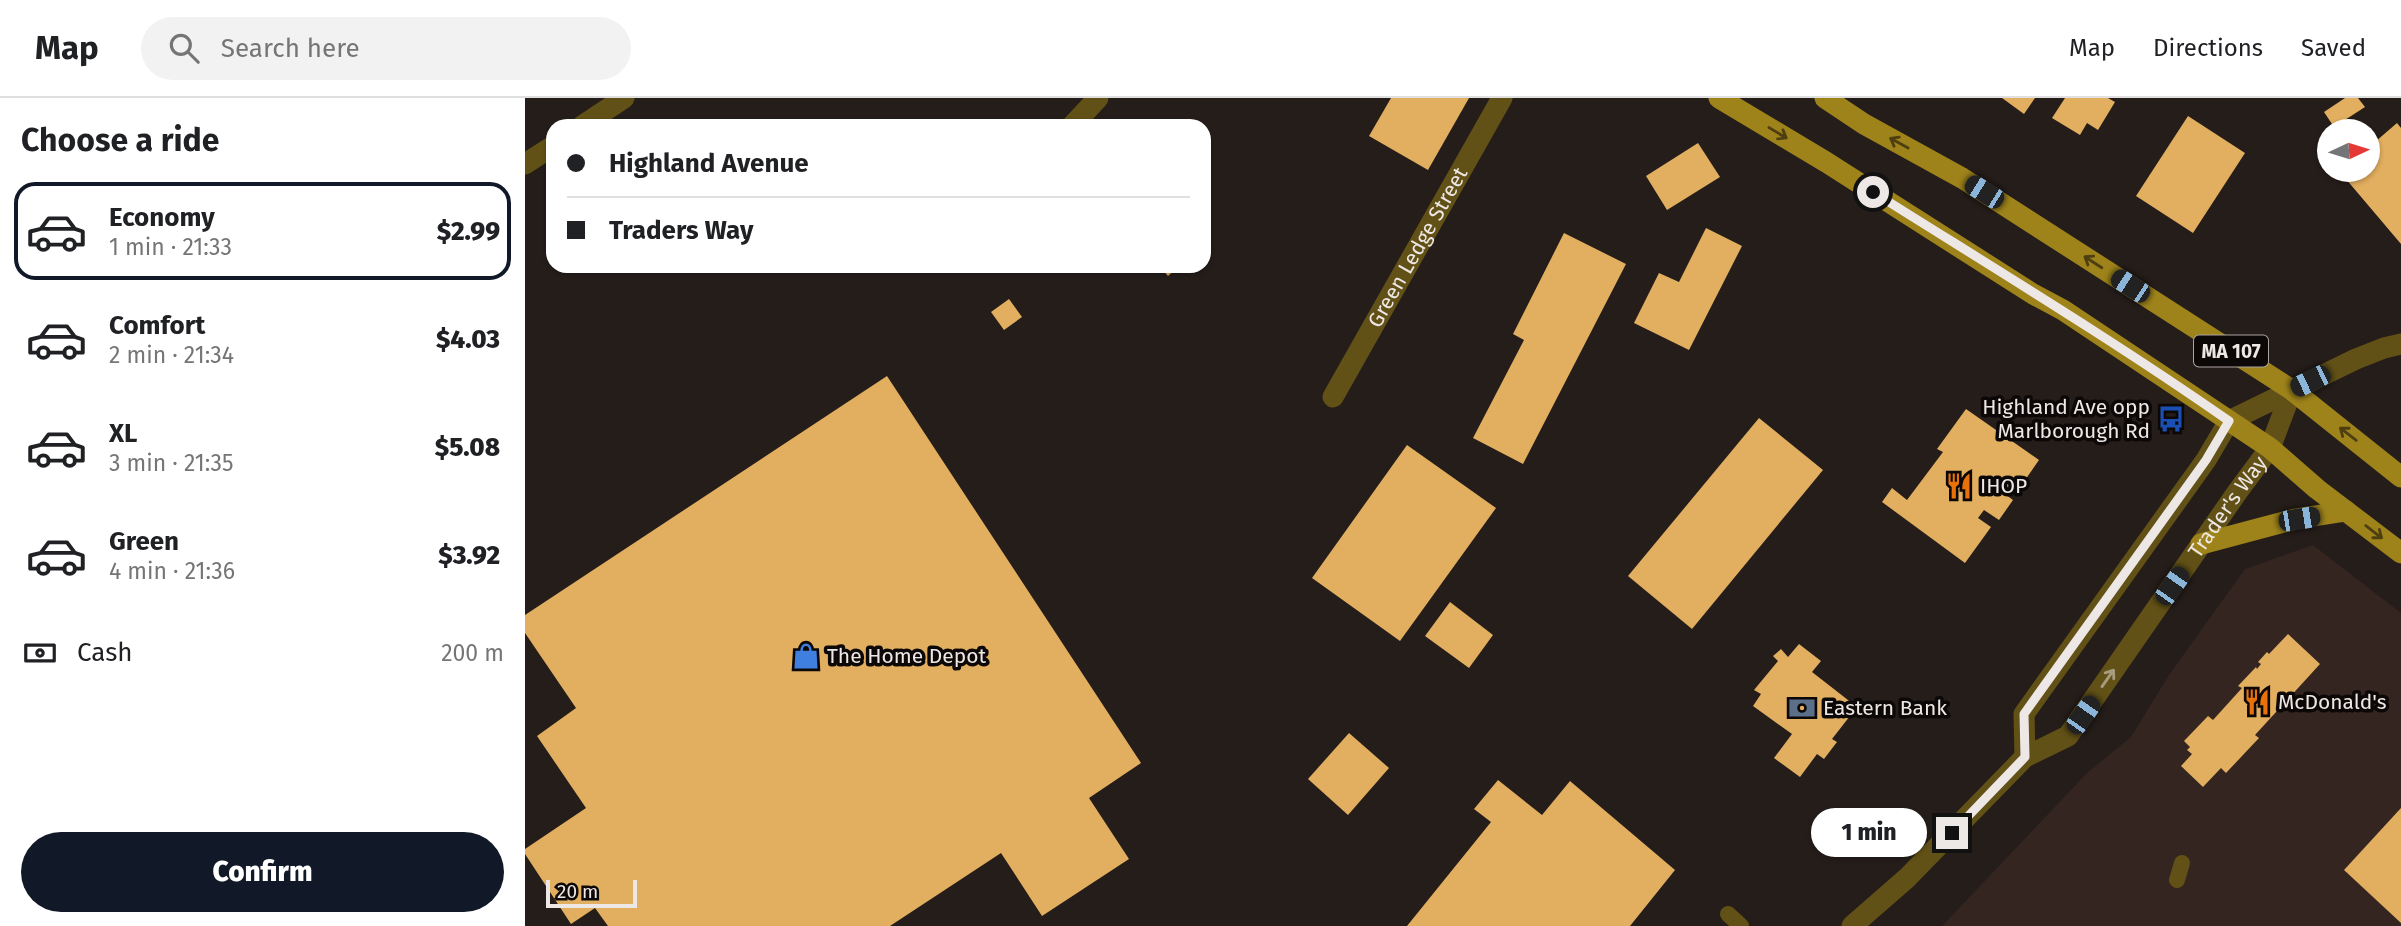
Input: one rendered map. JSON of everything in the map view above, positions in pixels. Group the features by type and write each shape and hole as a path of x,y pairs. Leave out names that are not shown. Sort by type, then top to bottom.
{"main road":[{"name":"MA 107","path":"1719,98 1826,162 2033,294 2063,310 2270,448 2401,553"},
{"name":"MA 107","path":"1825,98 1864,124 1973,185 2292,390 2401,477"},
{"path":"2201,544 2295,519 2346,511"}],"street":[{"path":"592,119 624,98"},
{"path":"1078,119 1098,98"},
{"name":"Green Ledge Street","path":"1333,397 1502,98"},
{"path":"525,164 546,150"},
{"path":"2025,757 2024,714 2206,460 2229,421 2357,359 2401,344"},
{"name":"Trader's Way","path":"1852,926 1907,878 2025,757 2068,736 2270,448 2292,390"}],"lane":[{"path":"2177,880 2182,863"},
{"path":"1728,914 1741,926"}],"shaded area":[{"path":"2313,545 2401,613 2401,926 1942,926 2088,772 2131,737 2169,675 2245,569"}],"building":[{"path":"1391,98 1469,98 1428,170 1369,136"},
{"path":"2002,98 2035,98 2024,114"},
{"path":"2065,98 2108,98 2115,102 2098,130 2087,123 2080,135 2052,118"},
{"path":"2345,98 2358,98 2365,107 2346,119 2329,119 2324,112"},
{"path":"2188,116 2245,153 2193,233 2136,196"},
{"path":"2397,123 2401,128 2401,244 2348,182 2380,182 2380,138"},
{"path":"1698,143 1720,177 1667,210 1646,176"},
{"path":"1706,228 1742,246 1689,350 1634,323 1659,273 1679,282"},
{"path":"1564,233 1626,264 1523,464 1473,438 1524,340 1513,334"},
{"path":"1009,299 1022,317 1004,330 991,312"},
{"name":"The Home Depot","path":"887,376 1141,763 1089,798 1129,859 1042,916 1001,853 890,926 608,926 595,908 571,924 525,854 525,849 586,808 537,736 576,708 525,633 525,615"},
{"name":"IHOP","path":"1966,409 2039,460 2016,493 2002,483 1998,489 2013,500 1999,520 1984,510 1978,518 1991,527 1965,563 1882,502 1892,488 1907,500 1943,452 1937,449"},
{"path":"1759,418 1823,470 1692,629 1628,576"},
{"path":"1407,445 1496,508 1400,641 1312,578"},
{"path":"1450,602 1493,635 1469,668 1425,636"},
{"name":"McDonald's","path":"2288,634 2320,664 2255,735 2259,738 2226,773 2221,768 2203,787 2181,766 2192,754 2187,750 2190,747 2184,741 2208,716 2213,720 2242,688 2238,686 2261,664 2258,662"},
{"path":"1799,644 1821,661 1812,672 1857,707 1832,739 1837,742 1824,759 1817,754 1800,777 1774,758 1792,734 1753,706 1761,694 1754,690 1778,661 1773,656 1781,649 1788,657"},
{"path":"1349,733 1389,768 1348,815 1308,779"},
{"path":"1498,780 1542,815 1570,781 1675,870 1630,926 1407,926 1491,822 1474,809"},
{"path":"2401,808 2401,923 2344,870"}],"place":[{"name":"Highland Ave opp Marlborough Rd","path":"2171,419"},
{"name":"IHOP","path":"1959,486"},
{"name":"The Home Depot","path":"806,656"},
{"name":"McDonald's","path":"2257,702"},
{"name":"Eastern Bank","path":"1802,708"}],"route":[{"path":"1873,192 2033,294 2063,310 2229,421 2206,460 2024,714 2025,757 1952,833"}]}
